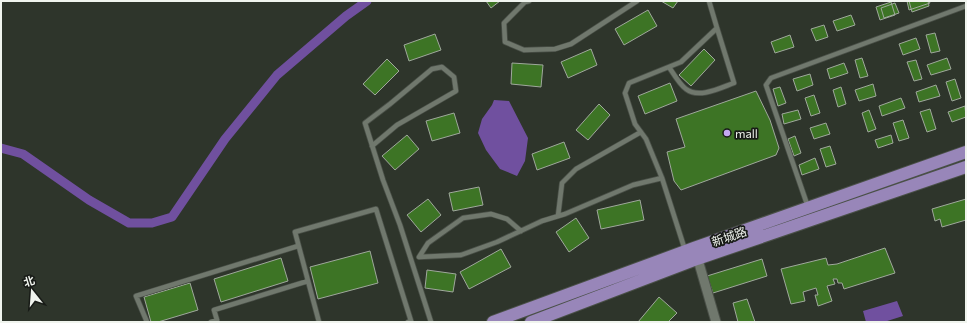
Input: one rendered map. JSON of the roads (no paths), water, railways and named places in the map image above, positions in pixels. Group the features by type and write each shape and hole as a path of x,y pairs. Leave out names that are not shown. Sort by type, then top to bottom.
{"main road":[{"name":"新城路","path":"531,322 692,253 809,208 966,152"},
{"name":"新城路","path":"493,322 692,253 966,167"}],"street":[{"path":"692,253 716,322"}],"lane":[{"path":"529,1 525,2 504,23 505,42 524,50 555,48 571,44 637,1"},
{"path":"669,67 686,89 697,93 714,91 734,83 710,1"},
{"path":"809,208 766,85 770,78 966,6"},
{"path":"692,253 646,139 635,124 625,93 629,83 681,62 717,28"},
{"path":"372,146 397,126 456,91 454,77 442,67 432,69 365,123 372,146 412,260 431,322"},
{"path":"558,216 562,183 576,170 640,132"},
{"path":"412,260 419,257 461,255 497,242 542,221 558,216 633,185 662,178"},
{"path":"319,322 295,232 376,209 411,321 408,322"},
{"path":"419,257 428,242 463,218 491,214 508,219 521,231"},
{"path":"147,322 136,296 298,246"},
{"path":"211,322 217,320 214,310 308,281"}],"waterway":[{"path":"1,148 23,154 89,200 129,223 152,223 172,217 225,139 277,75 346,16 367,1"}],"place":[{"name":"mall","path":"727,133"}]}
